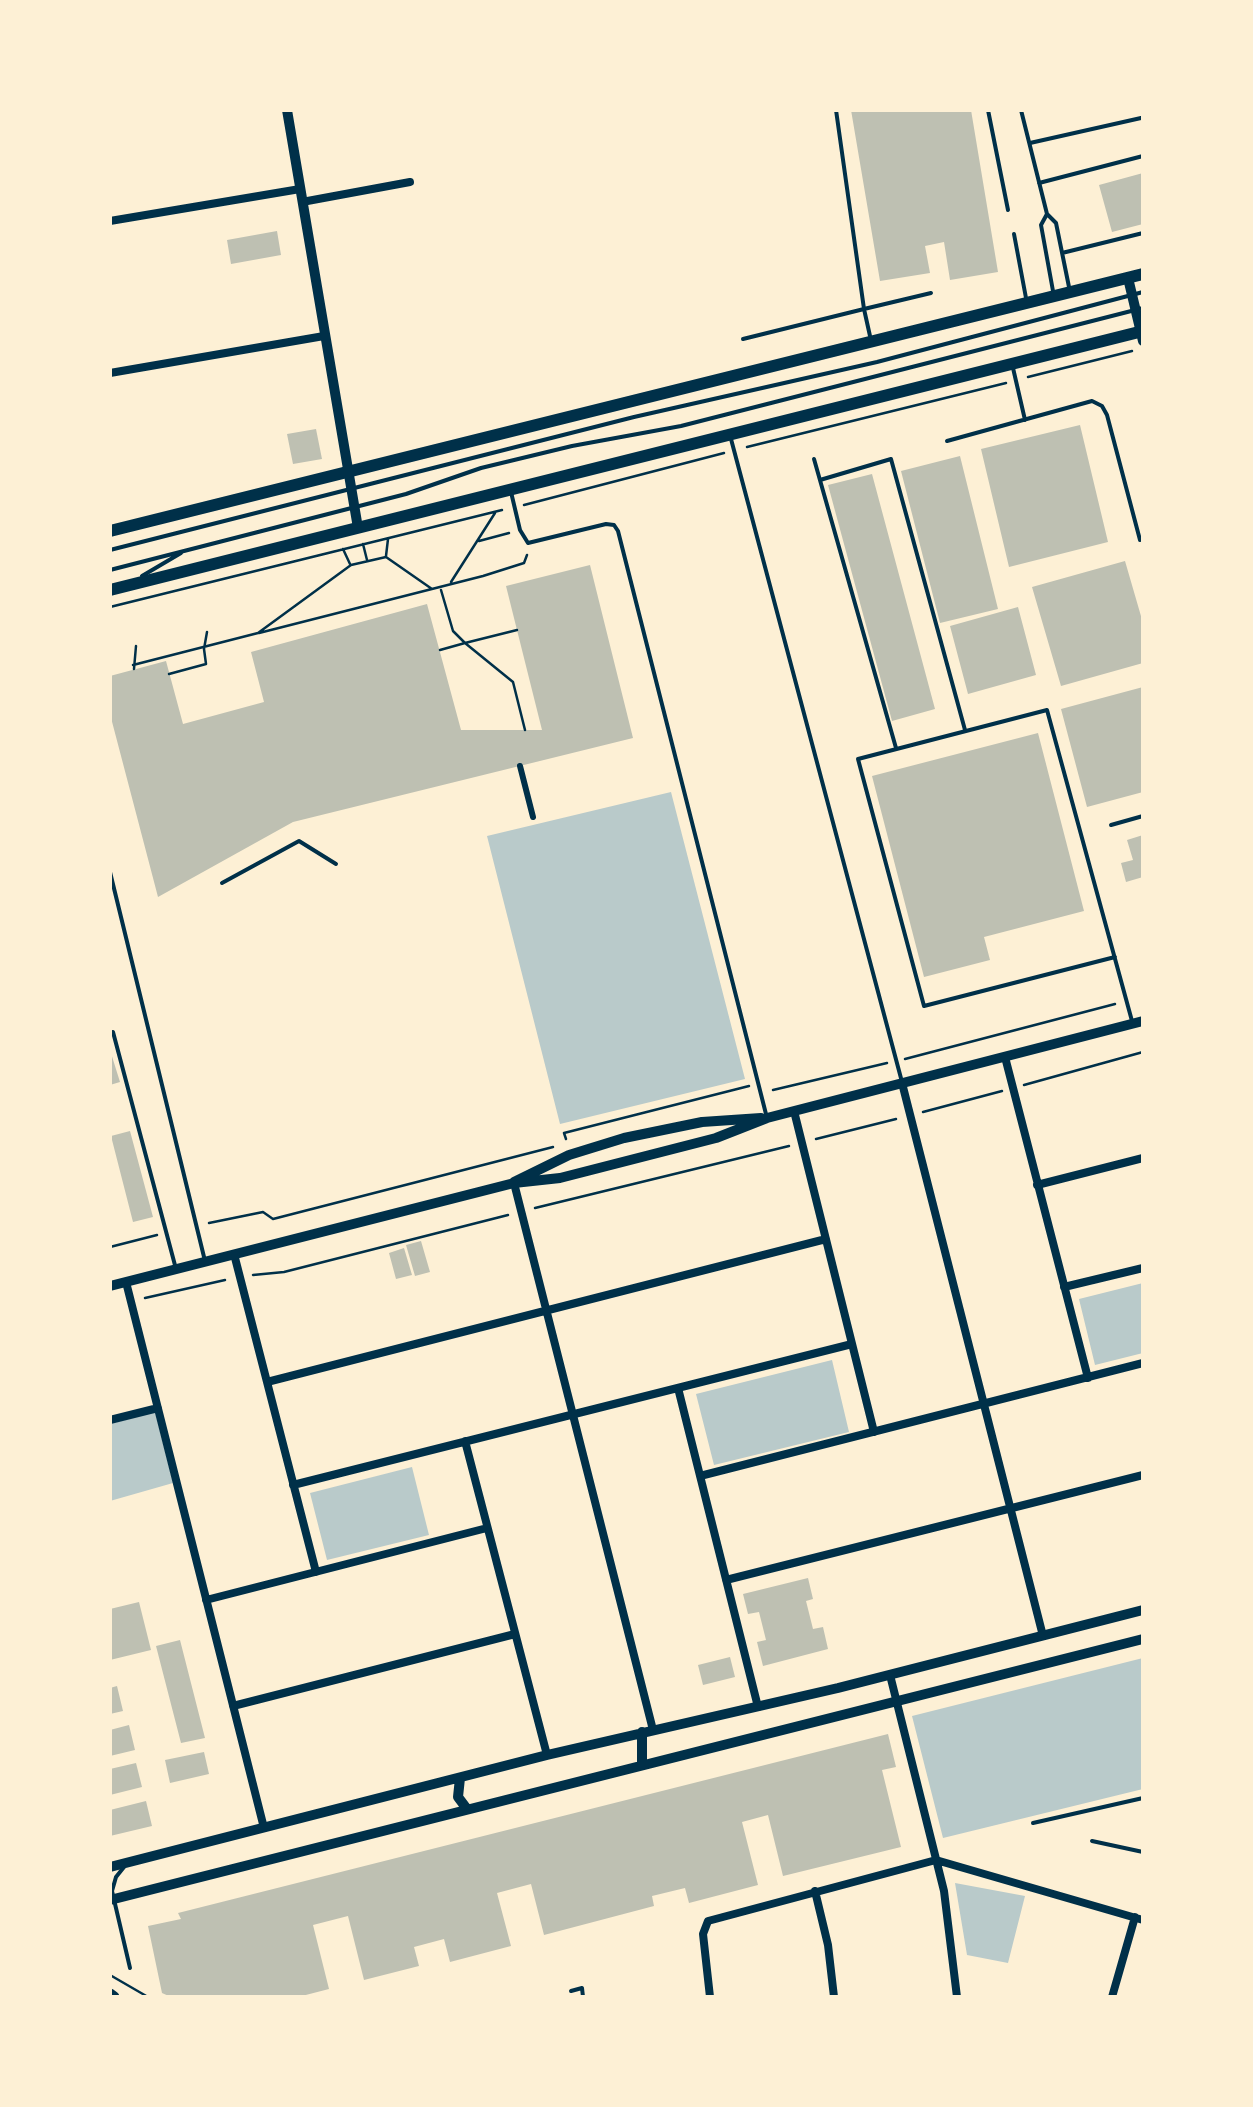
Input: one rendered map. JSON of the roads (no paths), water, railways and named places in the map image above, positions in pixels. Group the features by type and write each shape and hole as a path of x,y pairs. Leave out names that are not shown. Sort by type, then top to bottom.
{"main road":[{"path":"110,531 1143,274"},
{"path":"114,588 1012,364 1142,338"}],"street":[{"path":"287,110 358,528"},
{"path":"302,202 410,182"},
{"path":"110,221 300,189"},
{"path":"1128,278 1138,294 1142,338"},
{"path":"110,373 324,336"},
{"path":"520,766 533,817"},
{"path":"110,1286 514,1183 548,1180 716,1138 767,1118 1138,1022"},
{"path":"1005,1057 1088,1378"},
{"path":"902,1083 1043,1636"},
{"path":"794,1111 874,1432"},
{"path":"514,1183 569,1155 624,1138 702,1122 767,1118"},
{"path":"1038,1185 1143,1158"},
{"path":"514,1183 647,1731 642,1764"},
{"path":"267,1382 826,1240"},
{"path":"234,1254 316,1572"},
{"path":"1064,1288 1143,1268"},
{"path":"126,1282 264,1828"},
{"path":"294,1485 852,1344"},
{"path":"700,1476 1143,1363"},
{"path":"678,1388 758,1707"},
{"path":"110,1420 158,1408"},
{"path":"465,1441 547,1756"},
{"path":"726,1580 1143,1474"},
{"path":"206,1600 488,1528"},
{"path":"110,1868 1143,1610"},
{"path":"233,1706 515,1634"},
{"path":"112,1900 1143,1639"},
{"path":"890,1675 950,1923 957,1997"},
{"path":"460,1778 458,1797 467,1810"},
{"path":"710,1997 702,1934 704,1926 714,1918 936,1860 1139,1919 1112,1997"},
{"path":"815,1891 828,1946 834,1997"}],"lane":[{"path":"836,110 871,341"},
{"path":"988,110 1008,210"},
{"path":"1013,110 1021,111 1047,214 1056,222 1070,292"},
{"path":"1030,143 1141,118"},
{"path":"1039,183 1143,156"},
{"path":"1047,214 1041,225 1054,296"},
{"path":"1062,253 1143,233"},
{"path":"1014,234 1027,303"},
{"path":"743,339 932,292"},
{"path":"110,550 1138,294"},
{"path":"110,570 406,494 481,468 682,426 1139,309"},
{"path":"1012,364 1026,420"},
{"path":"947,442 1092,401 1102,406 1108,416 1140,540"},
{"path":"730,434 902,1083"},
{"path":"814,459 896,749"},
{"path":"820,480 891,459 966,731"},
{"path":"510,490 520,530 528,543 606,524 614,525 618,531 767,1118"},
{"path":"114,588 185,551"},
{"path":"1114,957 924,1006 858,759 1047,710 1114,957 1138,1022"},
{"path":"1111,825 1143,816"},
{"path":"222,883 299,841 336,864"},
{"path":"110,872 205,1262"},
{"path":"113,1032 176,1269"},
{"path":"1033,1824 1143,1798"},
{"path":"1092,1841 1143,1852"},
{"path":"130,1968 112,1900 116,1877 132,1862"},
{"path":"571,1991 582,1988 583,1997"}]}
